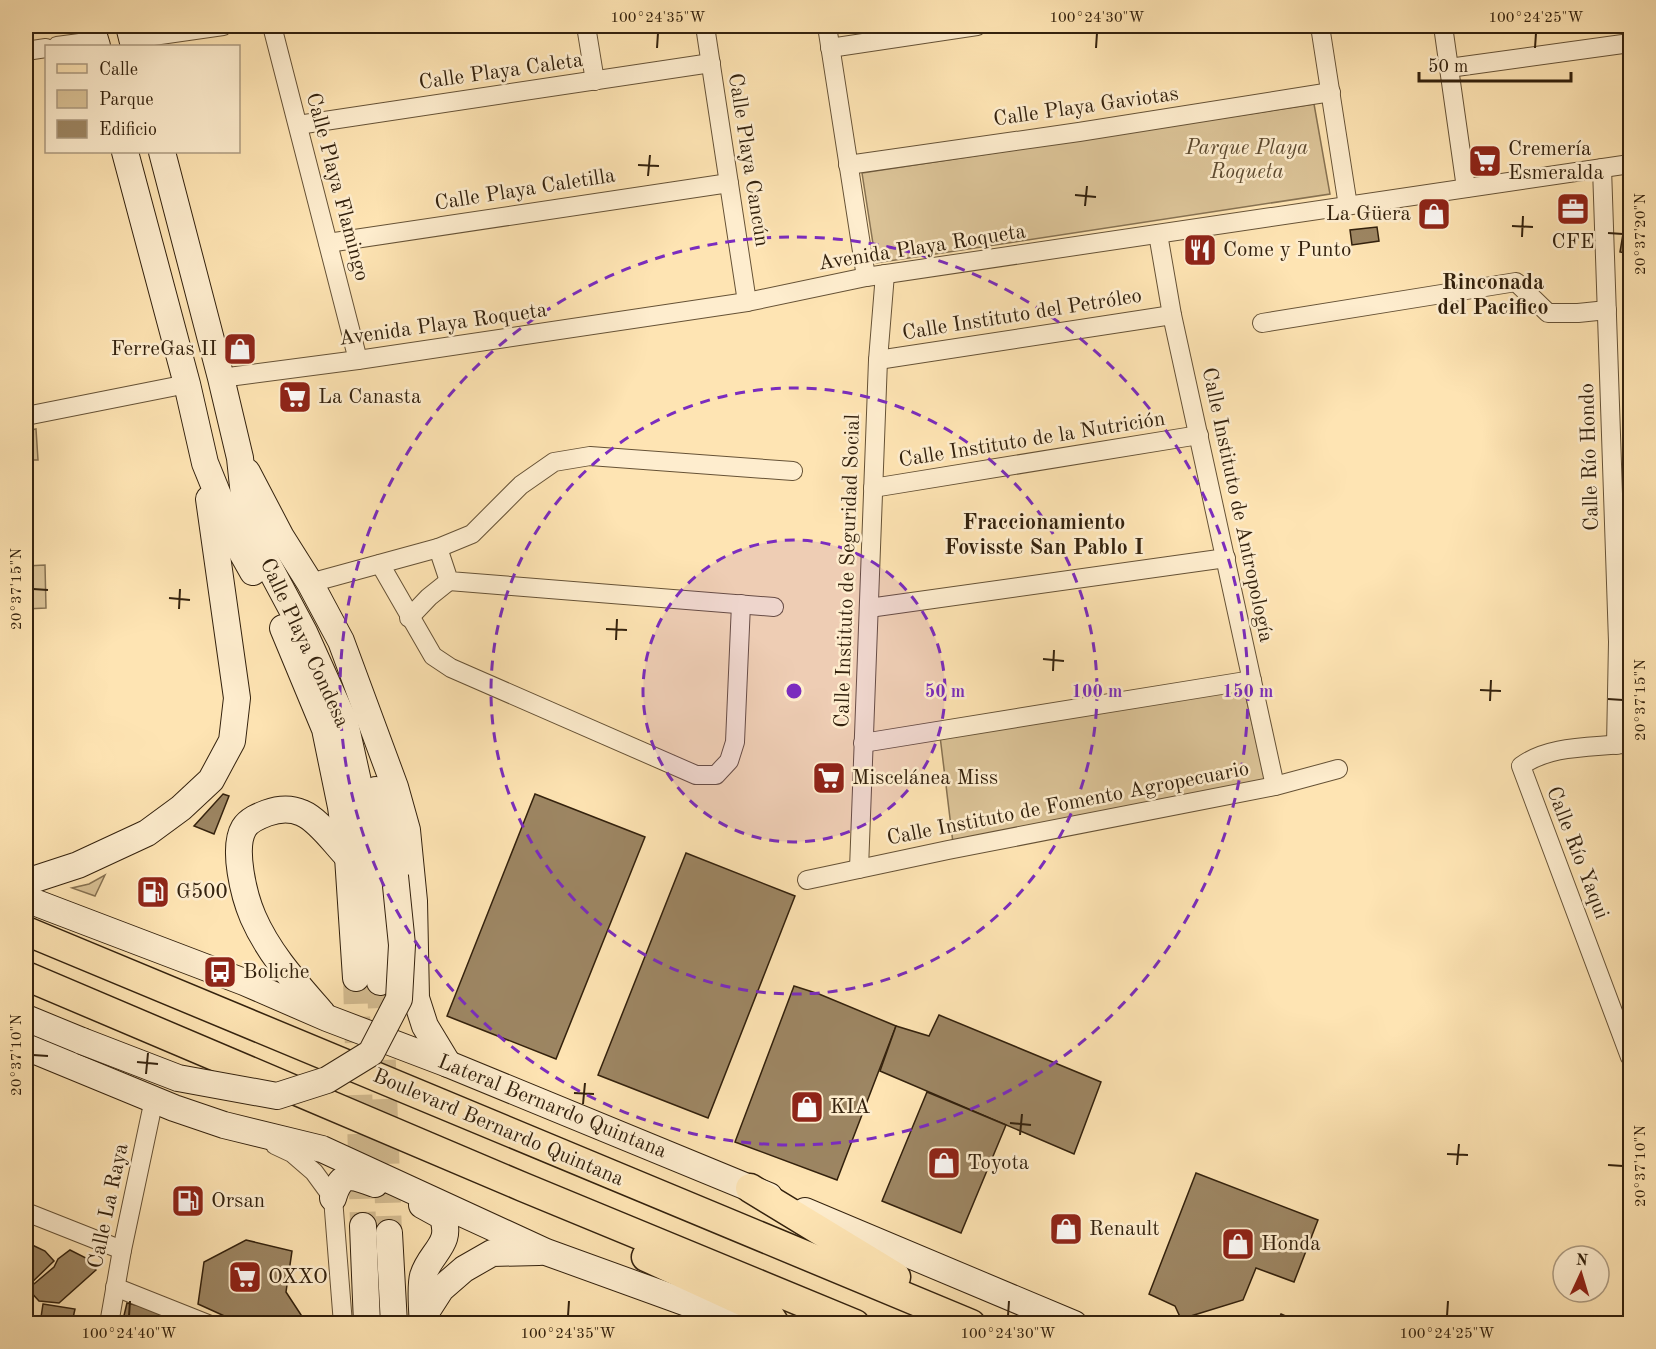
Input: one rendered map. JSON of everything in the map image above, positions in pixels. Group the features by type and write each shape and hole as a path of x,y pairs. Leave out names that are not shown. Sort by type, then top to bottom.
{"main road":[{"name":"Boulevard Bernardo Quintana","path":"26,931 971,1323"},
{"name":"Boulevard Bernardo Quintana","path":"26,976 523,1186 855,1323"},
{"path":"523,1186 581,1227 768,1314 775,1323"},
{"path":"750,1188 971,1323"}],"street":[{"path":"132,37 223,26"},
{"name":"Calle Playa Flamingo","path":"272,26 358,360"},
{"path":"586,26 595,81"},
{"name":"Calle Playa Cancún","path":"705,26 747,302"},
{"path":"827,26 866,277"},
{"path":"830,48 977,26"},
{"path":"1320,26 1348,206"},
{"path":"1443,26 1466,188"},
{"path":"62,45 94,38"},
{"path":"1449,68 1630,43"},
{"path":"26,51 45,48"},
{"name":"Calle Playa Caleta","path":"298,125 711,63"},
{"name":"Calle Playa Gaviotas","path":"848,165 1079,132 1331,92"},
{"name":"Calle Playa Condesa","path":"125,153 187,384 205,463 240,549 288,638 325,729 341,807 368,980 363,804 345,723 304,632 256,542 245,505 240,458 221,378 162,153"},
{"name":"Avenida Playa Roqueta","path":"221,378 747,302 885,274 1630,164"},
{"name":"Calle Río Hondo","path":"1602,168 1623,744"},
{"name":"Calle Playa Caletilla","path":"328,243 729,183"},
{"name":"Calle Instituto de Antropología","path":"1158,234 1172,315 1275,786"},
{"name":"Calle Instituto de Seguridad Social","path":"859,869 878,360 885,274"},
{"path":"1262,322 1516,282 1548,313 1578,314 1607,310"},
{"name":"Calle Instituto del Petróleo","path":"878,360 1172,315"},
{"path":"26,416 187,384"},
{"name":"Calle Instituto de la Nutrición","path":"873,489 1199,435"},
{"path":"310,583 438,548 472,534 521,485 554,462 590,456 793,471"},
{"path":"240,458 281,537 310,583 341,641 395,787 407,830 414,901 416,998 425,1026 448,1064"},
{"path":"26,1018 178,1078 277,1096 327,1080 371,1053 399,999 402,945 395,876 360,724 326,644 272,552 240,458"},
{"path":"26,882 78,865 147,833 181,808 211,780 232,741 237,698 205,463"},
{"path":"438,548 449,581"},
{"path":"869,608 1226,558"},
{"path":"380,564 409,618 433,656 451,669 696,775 716,775 729,761 735,742 741,604"},
{"path":"409,618 429,597 449,581 774,607"},
{"path":"863,743 1252,680"},
{"name":"Calle Río Yaqui","path":"1623,744 1557,750 1530,759 1521,766 1622,1011 1630,1057"},
{"name":"Calle Instituto de Fomento Agropecuario","path":"807,880 1275,786 1338,770"},
{"path":"327,1018 276,959 252,916 241,876 239,851 244,828 257,817 274,810 290,810 303,813 317,823 348,857"},
{"name":"Lateral Bernardo Quintana","path":"26,898 448,1064 1074,1323"},
{"path":"26,1047 174,1108 244,1130 322,1149 546,1252 744,1323"},
{"name":"Calle La Raya","path":"109,1323 154,1099"},
{"path":"244,1130 292,1153 314,1172 333,1198"},
{"path":"343,1323 333,1198 337,1185 343,1178 354,1176 411,1199 442,1215 446,1226 445,1238 423,1276 422,1320"},
{"path":"26,1212 122,1250"},
{"path":"363,1226 367,1323"},
{"path":"389,1233 394,1323"},
{"path":"422,1320 441,1289 464,1269 492,1253 546,1252"},
{"path":"115,1287 188,1320 208,1323"}],"green space":[{"name":"Parque Playa Roqueta","path":"1314,104 1330,194 876,263 862,173"},
{"path":"36,429 38,460 26,460 26,431"},
{"path":"45,565 46,608 26,609 26,566"},
{"path":"1243,684 1266,783 953,843 940,736"},
{"path":"105,875 95,896 72,888 89,884"}],"building":[{"path":"1625,222 1630,223 1630,254 1620,252"},
{"path":"1377,227 1379,241 1352,245 1350,230"},
{"path":"223,794 229,796 214,834 194,826"},
{"path":"535,794 645,837 556,1059 447,1016"},
{"path":"686,853 795,896 708,1118 598,1075"},
{"name":"KIA","path":"794,986 896,1026 837,1180 735,1142"},
{"path":"939,1015 1101,1082 1074,1154 880,1071 896,1026 929,1036"},
{"name":"Toyota","path":"927,1092 1006,1125 961,1233 882,1201"},
{"name":"Honda","path":"1196,1173 1318,1220 1294,1282 1256,1268 1243,1300 1181,1319 1175,1306 1149,1294"},
{"name":"OXXO","path":"246,1240 292,1251 286,1292 307,1324 254,1324 231,1319 198,1304 204,1262"},
{"path":"26,1242 45,1251 54,1261 26,1288"},
{"path":"70,1250 86,1258 96,1270 59,1303 39,1301 28,1289"},
{"path":"127,1303 171,1313 169,1324 122,1324"},
{"path":"43,1304 75,1309 73,1318 90,1321 90,1324 40,1324"},
{"path":"1281,1314 1304,1324 1277,1324"}],"tunnel":[{"path":"356,978 363,1226"},
{"path":"380,982 389,1233"}],"place":[{"name":"Cremería Esmeralda","path":"1485,161"},
{"name":"CFE","path":"1573,209"},
{"name":"La Güera","path":"1434,214"},
{"name":"Come y Punto","path":"1200,250"},
{"name":"FerreGas II","path":"240,349"},
{"name":"La Canasta","path":"295,397"},
{"name":"Miscelánea Miss","path":"829,778"},
{"name":"G500","path":"153,892"},
{"name":"Boliche","path":"220,972"},
{"name":"KIA","path":"807,1107"},
{"name":"Toyota","path":"944,1163"},
{"name":"Orsan","path":"188,1201"},
{"name":"Renault","path":"1066,1229"},
{"name":"Honda","path":"1238,1244"},
{"name":"OXXO","path":"245,1277"}],"district":[{"name":"Rinconada del Pacifico","path":"1493,296"},
{"name":"Fraccionamiento Fovisste San Pablo I","path":"1044,536"}]}
